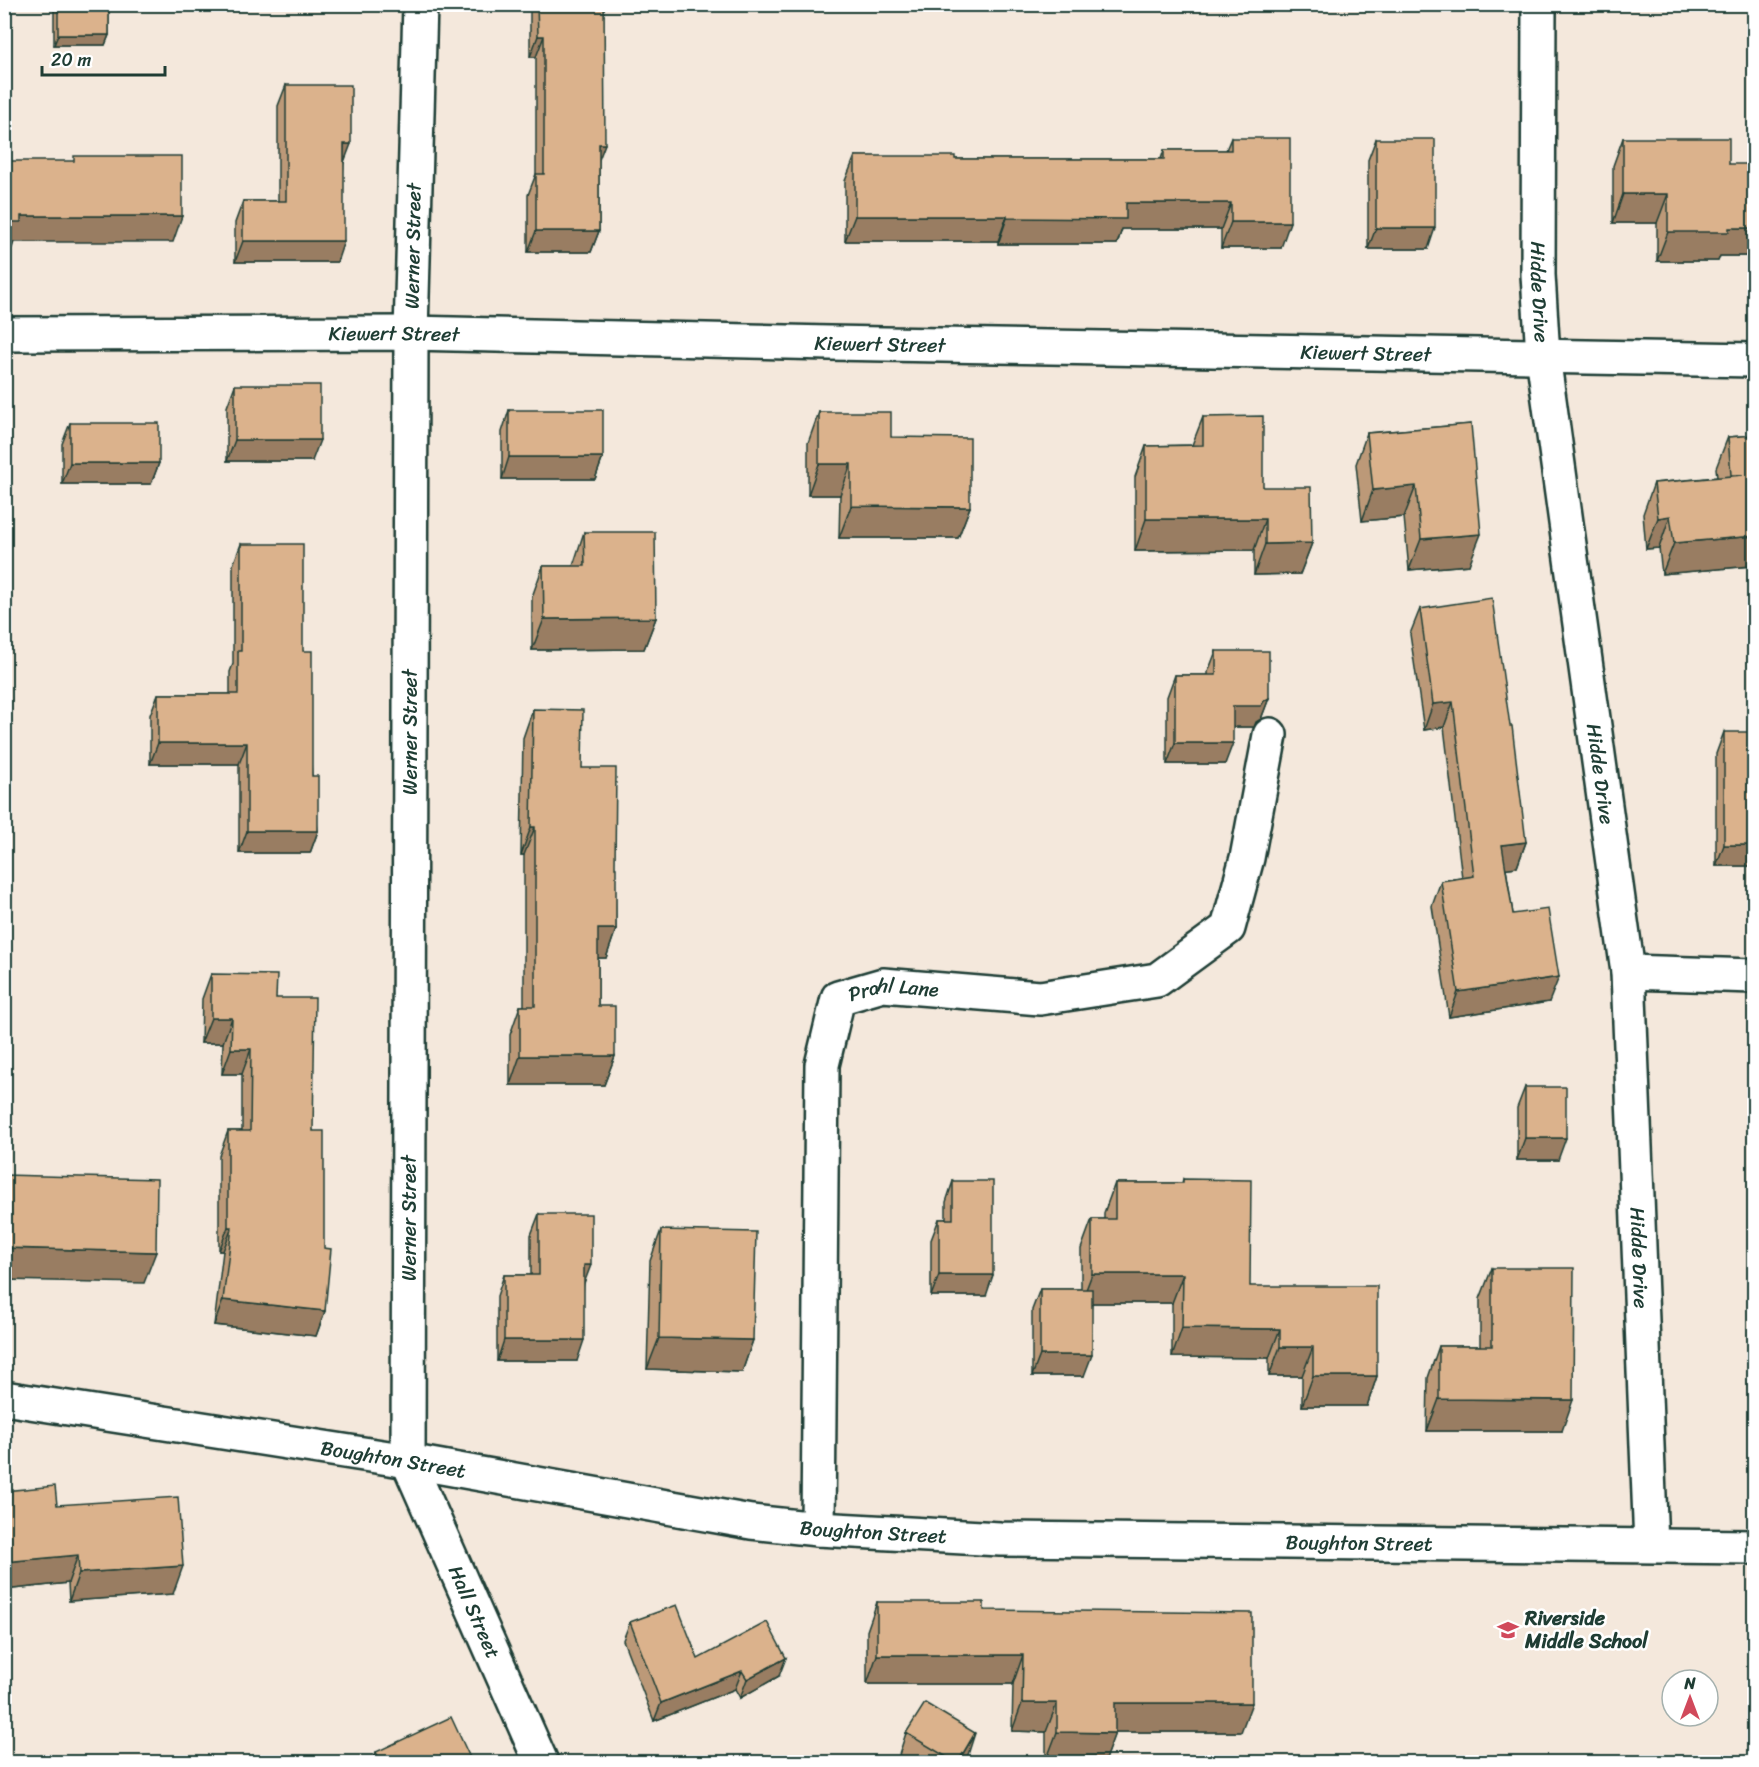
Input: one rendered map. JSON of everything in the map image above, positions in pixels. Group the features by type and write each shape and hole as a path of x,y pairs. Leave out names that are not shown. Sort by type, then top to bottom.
{"street":[{"name":"Werner Street","path":"408,1461 411,333 420,4"},
{"name":"Hidde Drive","path":"1539,4 1538,275 1544,356 1628,972 1651,1545"},
{"name":"Kiewert Street","path":"4,334 411,333 841,344 1755,360"},
{"name":"Prahl Lane","path":"818,1529 822,1065 838,998 883,985 1040,998 1157,980 1228,928 1247,858 1270,735"},
{"path":"1628,972 1755,976"},
{"name":"Boughton Street","path":"4,1398 408,1461 752,1522 818,1529 1000,1539 1755,1546"},
{"name":"Hall Street","path":"408,1461 542,1762"}],"building":[{"path":"58,4 109,4 109,35 58,35"},
{"path":"537,4 604,4 605,144 599,144 599,231 536,231 536,174 544,174 544,36 538,36"},
{"path":"286,85 351,85 351,144 344,144 344,241 243,241 243,201 286,201"},
{"path":"1231,138 1290,138 1290,222 1231,222 1231,203 1126,203 1126,219 855,216 855,156 955,156 955,159 1164,159 1164,150 1231,150"},
{"path":"1623,138 1729,138 1729,164 1755,164 1755,228 1729,228 1729,232 1668,232 1668,194 1623,194"},
{"path":"1376,139 1435,139 1435,228 1376,228"},
{"path":"74,156 182,156 182,216 21,216 21,222 4,222 4,161 74,161"},
{"path":"235,385 320,385 320,440 235,440"},
{"path":"509,410 603,410 603,457 509,457"},
{"path":"819,412 891,412 891,437 970,438 970,507 851,506 851,464 819,464"},
{"path":"1263,416 1263,487 1311,487 1312,543 1265,544 1265,519 1146,519 1146,446 1203,445 1203,417"},
{"path":"70,423 159,423 159,463 70,463"},
{"path":"1471,424 1481,534 1421,539 1416,486 1373,490 1367,433"},
{"path":"1755,435 1755,536 1674,543 1670,516 1658,518 1654,483 1743,475 1731,475 1728,437"},
{"path":"584,532 655,532 656,618 544,619 543,566 585,566"},
{"path":"241,544 303,544 303,651 312,651 312,776 318,776 318,831 247,831 247,743 158,743 158,694 238,694 238,651 241,651"},
{"path":"1492,598 1510,726 1512,726 1526,842 1502,845 1513,914 1548,909 1559,977 1458,992 1441,881 1474,876 1453,702 1433,704 1420,609"},
{"path":"1216,651 1269,651 1269,698 1261,706 1233,706 1233,743 1175,743 1175,675 1216,675"},
{"path":"533,709 583,710 582,768 616,768 616,929 598,929 598,1006 615,1006 615,1056 520,1056 520,1006 535,1006 535,827 531,827"},
{"path":"1724,732 1755,732 1755,845 1724,845"},
{"path":"211,974 277,975 276,998 315,998 313,1131 324,1131 324,1248 331,1249 325,1311 223,1300 232,1227 228,1227 228,1131 250,1131 251,1049 231,1049 232,1018 211,1018"},
{"path":"1525,1087 1566,1087 1566,1138 1525,1138"},
{"path":"4,1175 157,1179 156,1252 4,1248"},
{"path":"1183,1179 1251,1180 1250,1286 1377,1286 1377,1376 1313,1376 1313,1347 1280,1347 1280,1329 1182,1328 1183,1274 1092,1274 1092,1219 1115,1219 1115,1183 1183,1183"},
{"path":"953,1181 993,1181 993,1275 939,1275 939,1219 953,1219"},
{"path":"539,1214 591,1214 591,1265 584,1265 584,1340 504,1340 504,1275 539,1275"},
{"path":"661,1230 756,1232 753,1340 659,1338"},
{"path":"1492,1268 1574,1268 1573,1400 1439,1399 1439,1346 1492,1346"},
{"path":"1040,1289 1092,1289 1092,1355 1040,1355"},
{"path":"55,1486 57,1505 178,1497 183,1566 79,1573 78,1555 4,1562 4,1491"},
{"path":"877,1602 984,1602 984,1610 1252,1613 1252,1703 1115,1703 1115,1733 1057,1732 1057,1703 1022,1703 1023,1655 877,1655"},
{"path":"677,1605 698,1659 767,1622 786,1658 747,1679 742,1671 661,1703 630,1622"},
{"path":"925,1703 975,1733 958,1762 906,1733"},
{"path":"451,1717 472,1762 381,1762 376,1752"}],"place":[{"name":"Riverside Middle School","path":"1508,1630"}]}
